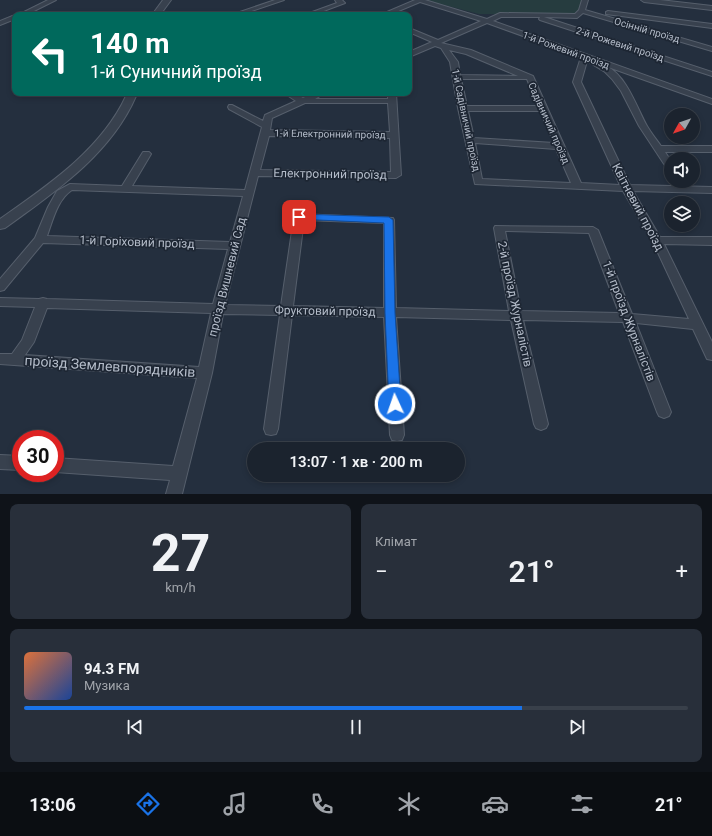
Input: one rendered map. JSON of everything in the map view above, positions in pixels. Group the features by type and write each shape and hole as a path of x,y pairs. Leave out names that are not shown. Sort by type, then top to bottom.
{"street":[{"path":"27,12 53,0"},
{"path":"158,12 167,0"},
{"path":"255,0 266,5"},
{"path":"244,12 281,0"},
{"path":"316,12 342,3 338,0"},
{"path":"390,12 420,0"},
{"name":"1-й Рожевий проїзд","path":"420,0 488,21 712,102"},
{"path":"584,12 585,0"},
{"path":"644,0 712,8"},
{"path":"412,54 439,44 502,15 528,14 573,16 584,12 608,13 712,26"},
{"name":"Осінній проїзд","path":"584,12 712,49"},
{"name":"2-й Рожевий проїзд","path":"528,14 712,74"},
{"path":"0,23 12,18"},
{"name":"Садівничий проїзд","path":"412,31 439,44 468,52 530,78 558,146 577,186"},
{"name":"1-й Садівничий проїзд","path":"439,44 454,62 478,182 577,186"},
{"path":"585,57 608,70 615,77 625,91 643,126 664,158"},
{"name":"Квітневий проїзд","path":"585,57 577,82 580,92 626,188 657,240 712,355"},
{"path":"457,77 530,78"},
{"path":"0,225 44,194 103,140 128,107 131,96"},
{"path":"293,96 302,101 392,97"},
{"name":"проїзд Вишневий Сад","path":"174,494 205,373 218,309 268,117 314,96"},
{"name":"Електронний проїзд","path":"254,173 396,175 392,97"},
{"path":"232,107 266,129"},
{"path":"462,108 544,110"},
{"name":"1-й Електронний проїзд","path":"266,129 394,135"},
{"path":"470,140 558,146"},
{"path":"658,149 712,149"},
{"path":"125,189 146,154"},
{"path":"577,186 626,188 664,186"},
{"path":"0,287 40,239 53,207 61,193 70,187 248,193"},
{"path":"700,188 712,190"},
{"path":"271,429 299,217 389,220 390,313 397,435"},
{"name":"2-й проїзд Журналістів","path":"541,424 516,316 499,228 593,230"},
{"name":"1-й проїзд Журналістів","path":"593,230 664,412"},
{"name":"1-й Горіховий проїзд","path":"40,239 235,246"},
{"path":"657,240 712,241"},
{"name":"Фруктовий проїзд","path":"0,302 43,302 218,309 628,318 697,324"},
{"name":"проїзд Землевпорядників","path":"16,359 28,342 43,302"},
{"name":"проїзд Землевпорядників","path":"0,359 205,373"},
{"path":"0,462 12,463"},
{"path":"64,466 179,474"}],"green space":[{"path":"425,0 585,0 578,15 479,14"}],"route":[{"path":"299,217 389,220 390,313 395,404"}]}
